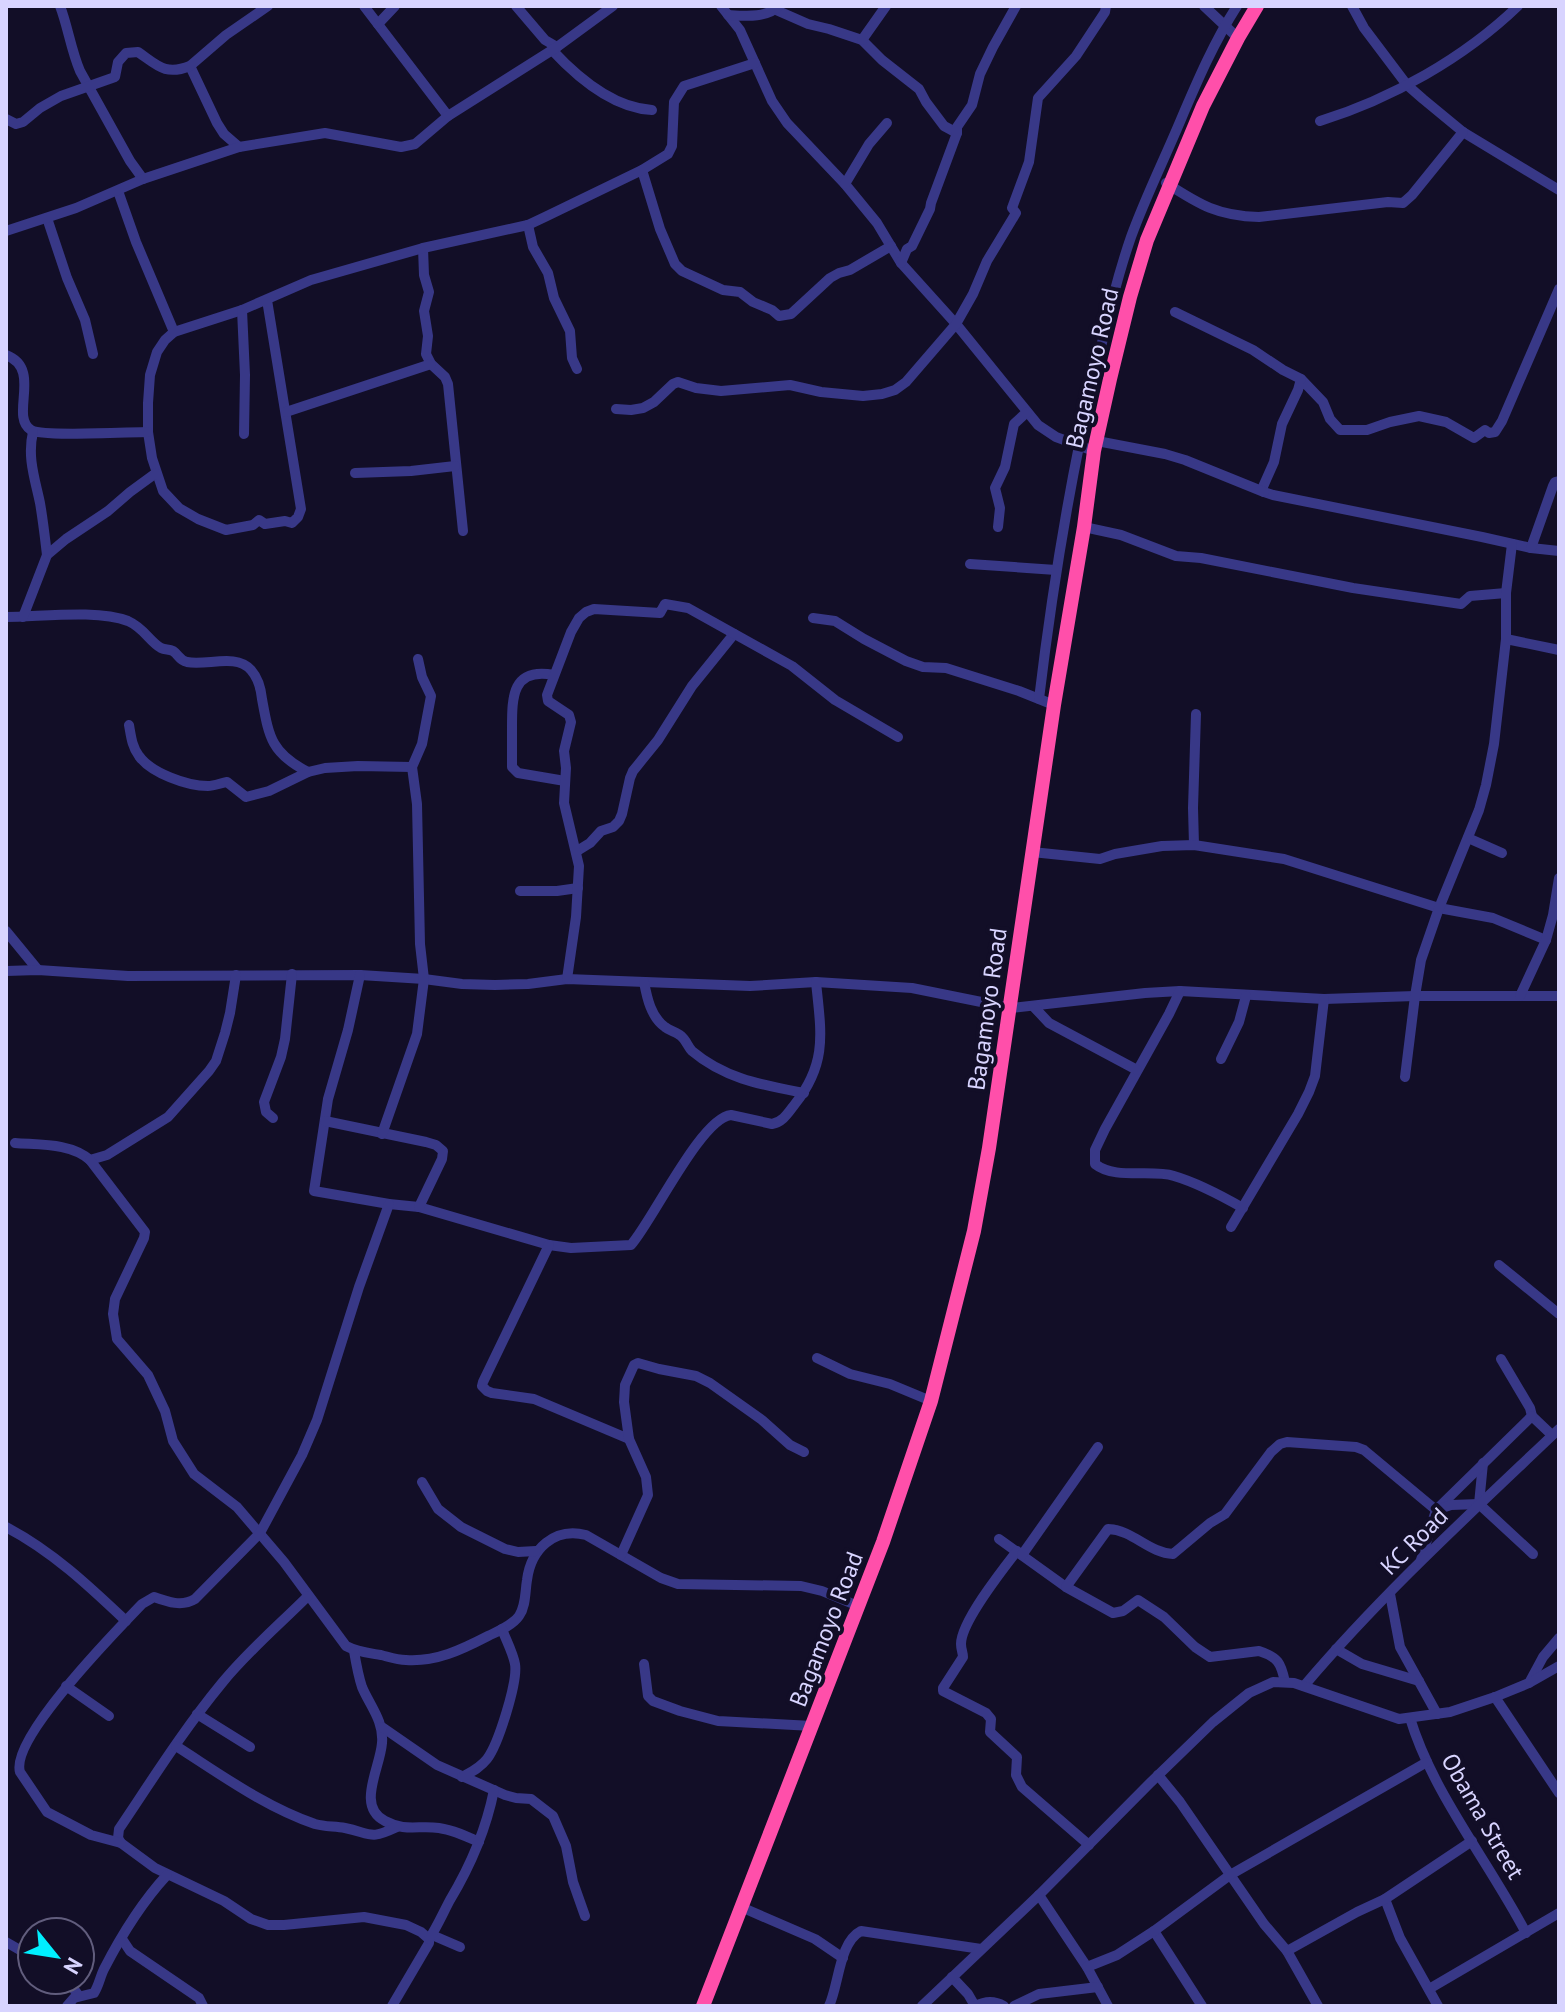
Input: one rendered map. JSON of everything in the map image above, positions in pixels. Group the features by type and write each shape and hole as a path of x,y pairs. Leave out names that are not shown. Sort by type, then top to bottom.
{"highway":[{"name":"Bagamoyo Road","path":"703,2006 888,1528 931,1401 974,1231 1011,1008 1054,705 1096,446 1110,379 1163,181 1257,6"}],"street":[{"path":"60,6 74,58 143,179"},
{"path":"6,119 20,124 61,96 115,77 118,62 126,53 138,52 159,69 190,66 266,6"},
{"path":"364,6 448,116"},
{"path":"378,24 395,6"},
{"path":"516,6 582,80 620,103 652,110"},
{"path":"6,231 143,179 239,147 325,133 401,147 415,144 448,116 555,48 613,6"},
{"path":"862,40 886,6"},
{"path":"901,263 930,209 957,127 972,105 980,74 1016,6"},
{"path":"616,409 643,408 678,382 710,390 790,385 851,396 882,394 906,382 956,324 973,294 987,261 1016,213 1012,208 1029,162 1038,98 1076,56 1106,6"},
{"path":"1204,6 1238,38"},
{"path":"1039,699 1056,570 1078,446 1107,317 1124,258 1163,181 1199,79 1237,6"},
{"path":"1352,6 1364,28 1407,85 1463,132 1559,190"},
{"path":"1320,121 1407,85 1469,47 1518,6"},
{"path":"725,10 760,15 778,8 808,24 862,40 919,89 944,126 957,133"},
{"path":"725,10 740,30 772,101 787,123 845,184 877,223 901,263 956,324 1038,425 1056,437 1078,446 1165,454 1264,492 1531,548 1559,551"},
{"path":"267,300 301,509 292,523 265,524 259,520 253,525 226,530 179,508 163,491 152,458 148,432 150,375 157,352 174,332 242,310 311,280 423,248 528,225 642,170 668,154 672,146 674,102 684,86 755,63"},
{"path":"190,66 217,123 239,147"},
{"path":"845,184 869,144 887,123"},
{"path":"1163,181 1203,206 1239,216 1259,217 1388,202 1403,203 1463,132"},
{"path":"642,170 660,229 675,264 682,271 723,290 740,292 779,316 791,314 830,278 891,246"},
{"path":"118,191 174,332"},
{"path":"47,218 85,320 93,354"},
{"path":"528,225 533,247 548,273 554,298 570,331 572,358 577,369"},
{"path":"423,248 424,275 429,292 424,311 428,336 426,354 448,384 463,531"},
{"path":"1175,312 1253,350 1301,379 1323,402 1330,419 1340,430 1367,430 1419,416 1446,422 1474,438 1485,430 1495,432 1502,421 1559,289"},
{"path":"242,310 244,434"},
{"path":"6,355 15,358 23,371 24,418 33,432 148,432"},
{"path":"286,412 431,364"},
{"path":"1094,376 1110,379"},
{"path":"1264,492 1282,424 1301,379"},
{"path":"998,527 1000,508 995,488 1005,467 1014,424 1027,412"},
{"path":"33,432 30,444 32,468 47,555"},
{"path":"355,473 455,466"},
{"path":"23,617 47,555 156,473"},
{"path":"1531,548 1553,486 1559,481"},
{"path":"1084,527 1121,535 1176,556 1201,558 1353,588 1461,604 1470,596 1506,593"},
{"path":"1405,1077 1421,960 1486,785 1506,639 1506,593 1512,544"},
{"path":"970,564 1056,570"},
{"path":"567,979 579,866 564,803 564,751 571,718 548,701 547,695 579,618 586,612 594,609 660,613 665,604 688,608 792,666 835,700 898,737"},
{"path":"6,617 67,615 116,618 144,631 160,648 174,652 179,659 242,663 251,670 259,684 274,743 289,762 308,772"},
{"path":"813,618 835,621 906,661 923,667 946,668 1054,705"},
{"path":"577,851 619,821 633,771 650,752 692,686 734,634"},
{"path":"1506,639 1559,650"},
{"path":"382,1134 417,1034 424,979 420,944 417,804 412,767 422,744 431,696 418,659"},
{"path":"554,675 541,673 528,676 513,694 512,767 523,774 565,781"},
{"path":"1194,845 1196,714"},
{"path":"129,725 142,760 167,776 186,784 208,786 227,782 246,797 325,768 412,767"},
{"path":"1468,838 1502,853"},
{"path":"1032,852 1100,859 1162,846 1194,845 1284,859 1439,908 1493,918 1546,940"},
{"path":"1520,996 1546,940 1559,878"},
{"path":"520,891 578,888"},
{"path":"6,931 38,970"},
{"path":"6,971 128,976 360,975 495,985 567,979 750,986 816,982 912,988 1011,1008 1180,991 1324,999 1559,996"},
{"path":"273,1118 266,1112 264,1102 285,1039 292,974"},
{"path":"90,1160 117,1150 168,1117 209,1071 216,1061 225,1033 236,975"},
{"path":"360,975 330,1090 314,1191 419,1207 549,1245 571,1248 631,1245 702,1137 718,1120 731,1115 765,1124 783,1119 804,1093 817,1068 820,1015 816,982"},
{"path":"644,982 651,1010 657,1019 683,1037 689,1048 713,1067 750,1082 804,1093"},
{"path":"1180,991 1095,1150 1095,1164 1110,1172 1172,1175 1243,1208"},
{"path":"1221,1059 1239,1022 1246,996"},
{"path":"1231,1227 1309,1092 1315,1076 1324,999"},
{"path":"1033,1006 1049,1023 1137,1070"},
{"path":"325,1121 436,1145 443,1151 419,1207"},
{"path":"15,1143 68,1148 84,1155 145,1232 115,1299 113,1314 117,1339 156,1389 173,1441 194,1474 237,1507 284,1562 346,1646 354,1651 403,1660 428,1660 450,1655 502,1629 519,1617 536,1551 559,1534 586,1535 661,1578 678,1584 801,1586 858,1606"},
{"path":"389,1204 317,1420 282,1495 260,1533 195,1599 184,1604 154,1597 148,1599 66,1686 24,1749 18,1765 47,1812 91,1835 121,1843 155,1868 224,1901 251,1919 268,1925 284,1925 364,1917 406,1925 460,1947"},
{"path":"549,1245 482,1386 492,1393 534,1399 629,1439"},
{"path":"1499,1265 1559,1314"},
{"path":"817,1358 850,1374 890,1384 931,1401"},
{"path":"1501,1359 1525,1398 1532,1416 1556,1432"},
{"path":"621,1555 648,1495 646,1477 629,1439 624,1402 625,1385 634,1365 638,1363 696,1376 710,1383 762,1420 790,1445 804,1452"},
{"path":"1420,1562 1436,1510 1532,1416"},
{"name":"KC Road","path":"1304,1686 1420,1562 1556,1432"},
{"path":"1066,1587 1108,1529 1131,1536 1163,1553 1173,1554 1225,1514 1271,1452 1287,1442 1364,1450 1436,1510"},
{"path":"1089,1845 1022,1787 1016,1775 1017,1757 990,1732 991,1719 986,1713 943,1691 963,1657 962,1639 969,1621 992,1583 1019,1553 1098,1447"},
{"path":"1479,1504 1483,1463"},
{"path":"422,1482 438,1509 461,1527 505,1549 536,1551"},
{"path":"1436,1510 1451,1505 1479,1504 1533,1554"},
{"path":"6,1527 56,1559 126,1621"},
{"path":"999,1539 1066,1587 1113,1613 1123,1611 1138,1600 1164,1617 1210,1657 1259,1651 1266,1654 1280,1663 1285,1682"},
{"path":"1390,1594 1398,1641 1437,1714"},
{"path":"121,1843 119,1829 197,1714 251,1651 308,1596"},
{"path":"462,1777 489,1757 499,1738 513,1686 515,1664 502,1629"},
{"path":"1529,1683 1543,1657 1559,1638"},
{"path":"1336,1649 1362,1664 1419,1681"},
{"path":"354,1651 363,1687 382,1727 370,1807 378,1817 397,1827 441,1828 479,1842"},
{"path":"644,1664 648,1696 653,1701 680,1711 718,1721 812,1726"},
{"path":"922,2006 1213,1722 1249,1693 1273,1682 1285,1682 1399,1719 1450,1712 1529,1683 1559,1666"},
{"path":"66,1686 109,1716"},
{"path":"1495,1697 1559,1793"},
{"path":"197,1714 250,1747"},
{"name":"Obama Street","path":"1410,1718 1427,1762 1526,1933"},
{"path":"382,1727 437,1765 516,1798 531,1799 553,1816 566,1846 573,1882 585,1916"},
{"path":"176,1746 296,1817 370,1836 397,1827"},
{"path":"1087,1967 1117,1955 1230,1875 1427,1762"},
{"path":"1158,1775 1264,1924 1287,1951 1318,2006"},
{"path":"392,2006 466,1873 490,1811 494,1790"},
{"path":"1287,1951 1385,1899 1472,1841"},
{"path":"153,1889 155,1868"},
{"path":"96,1988 103,1971 153,1889 167,1875"},
{"path":"1039,1895 1087,1967 1108,2006"},
{"path":"1385,1899 1400,1938 1438,2006"},
{"path":"741,1907 815,1939 843,1958"},
{"path":"1429,1989 1559,1913"},
{"path":"829,2006 852,1936 861,1931 981,1949"},
{"path":"1154,1931 1202,2006"},
{"path":"122,1939 130,1951 199,1998 203,2006"},
{"path":"113,1954 130,1951"},
{"path":"952,1977 976,2006 996,2002 1004,2006"},
{"path":"1014,2006 1039,1994 1098,1987"},
{"path":"67,2006 79,1996"}]}
